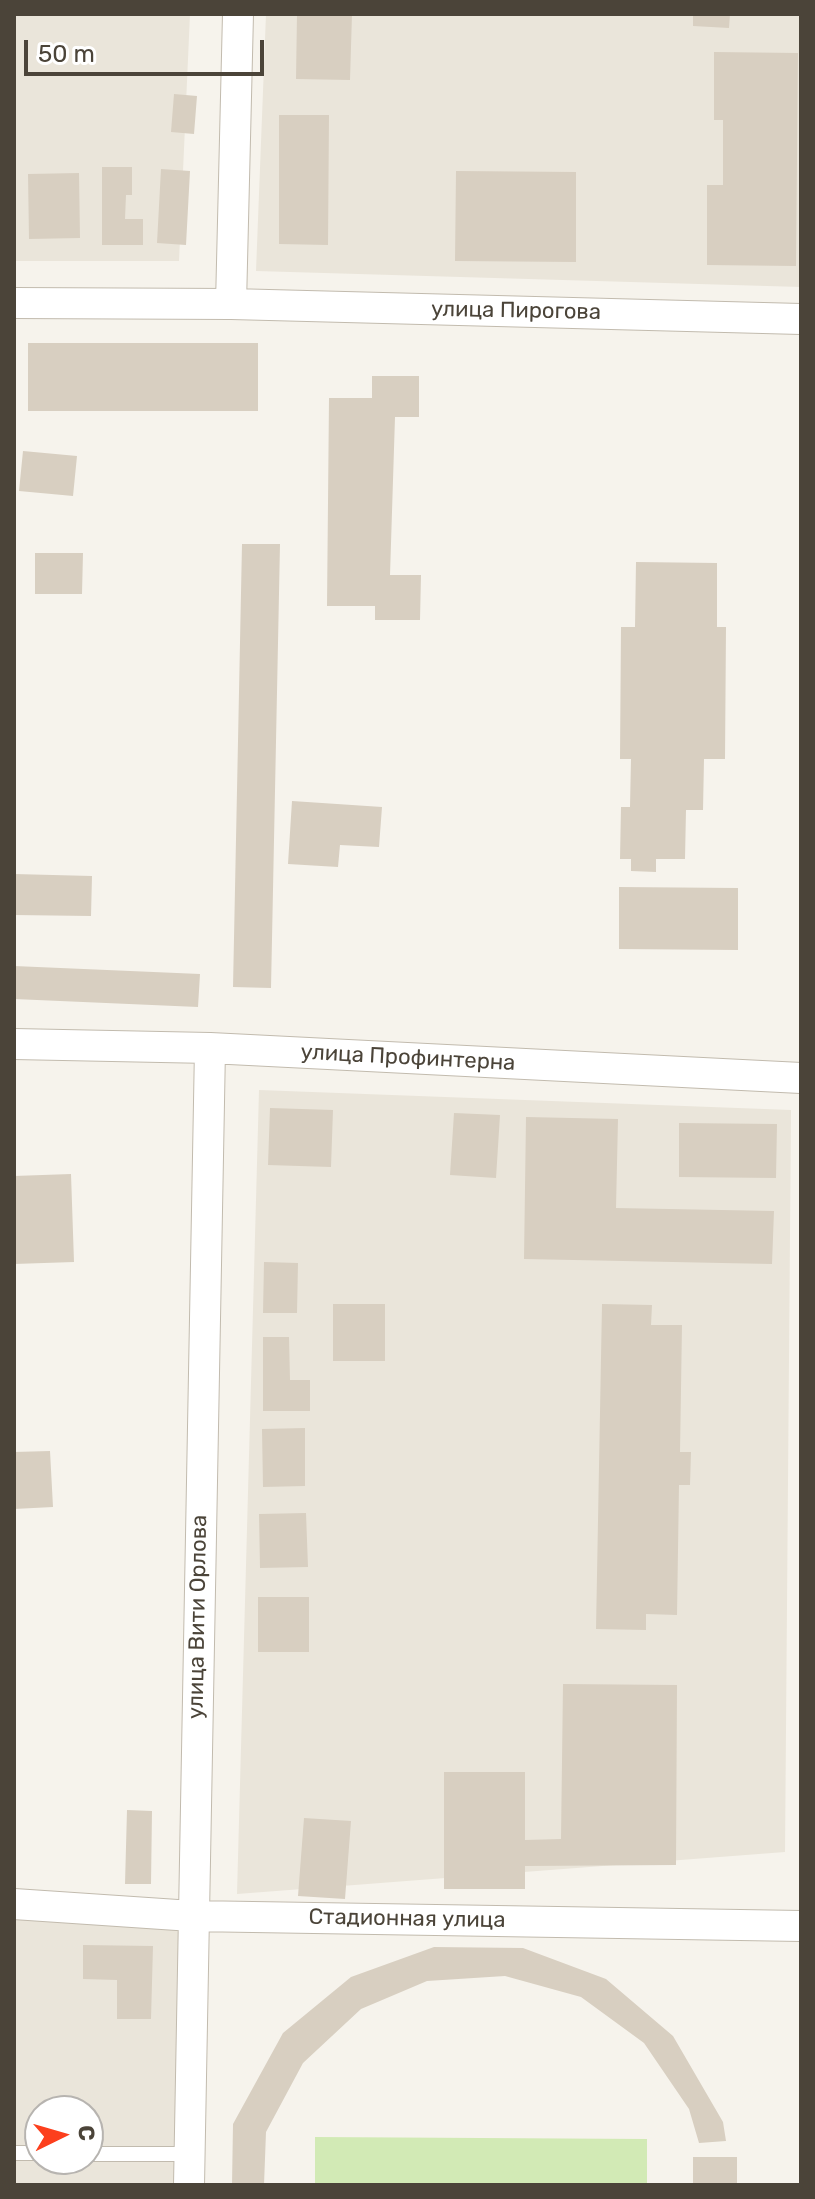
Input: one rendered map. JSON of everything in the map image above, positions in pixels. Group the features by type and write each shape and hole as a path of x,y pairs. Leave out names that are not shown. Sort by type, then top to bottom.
{"street":[{"path":"231,304 238,14"},
{"name":"улица Пирогова","path":"14,303 231,304 801,319"},
{"name":"улица Профинтерна","path":"14,1044 210,1048 801,1078"},
{"name":"улица Вити Орлова","path":"189,2185 210,1048"},
{"name":"Стадионная улица","path":"14,1904 192,1916 801,1926"}],"lane":[{"path":"104,2154 189,2154"}],"shaded area":[{"path":"14,14 190,14 179,261 14,261"},
{"path":"266,14 801,14 801,287 256,271"},
{"path":"259,1090 791,1110 785,1852 237,1894"},
{"path":"14,1904 192,1916 189,2185 14,2185"}],"green space":[{"path":"315,2137 647,2139 647,2185 315,2185"}],"building":[{"path":"297,14 352,14 350,80 296,79"},
{"path":"693,14 730,14 729,28 693,26"},
{"path":"714,52 798,53 796,266 707,265 707,185 723,185 723,120 714,120"},
{"path":"174,94 197,96 194,134 171,132"},
{"path":"279,115 329,115 328,245 279,244"},
{"path":"102,167 132,167 132,195 126,195 125,219 143,219 143,245 102,245"},
{"path":"161,169 190,171 186,245 157,243"},
{"path":"456,171 576,172 576,262 455,261"},
{"path":"79,173 80,238 29,239 28,174"},
{"path":"28,343 258,343 258,411 28,411"},
{"path":"372,376 419,376 419,417 395,417 390,575 421,575 420,620 375,620 375,606 327,606 329,398 372,398"},
{"path":"23,451 77,456 73,496 19,491"},
{"path":"242,544 280,544 271,988 233,987"},
{"path":"35,553 83,553 82,594 35,594"},
{"path":"636,562 717,563 717,627 726,627 725,759 704,759 703,810 686,810 685,859 656,859 656,872 631,871 631,859 620,859 621,807 630,807 631,759 620,759 621,627 635,627"},
{"path":"292,801 382,807 379,847 340,845 338,867 288,864"},
{"path":"14,874 92,876 91,916 14,915"},
{"path":"619,887 738,888 738,950 619,949"},
{"path":"14,966 200,974 198,1007 14,999"},
{"path":"270,1108 333,1110 331,1167 268,1165"},
{"path":"454,1113 500,1115 496,1178 450,1175"},
{"path":"526,1117 618,1119 616,1208 774,1211 772,1264 524,1259"},
{"path":"679,1123 777,1124 776,1178 679,1177"},
{"path":"71,1174 74,1262 14,1264 14,1176"},
{"path":"264,1262 298,1263 297,1313 263,1313"},
{"path":"333,1304 385,1304 385,1361 333,1361"},
{"path":"602,1304 652,1305 651,1325 682,1325 680,1452 691,1452 690,1485 679,1485 677,1615 646,1614 646,1630 596,1629"},
{"path":"263,1337 289,1337 290,1380 310,1380 310,1411 263,1411"},
{"path":"305,1428 305,1486 263,1487 262,1429"},
{"path":"50,1451 53,1507 14,1509 14,1452"},
{"path":"306,1513 308,1567 260,1568 259,1514"},
{"path":"258,1597 309,1597 309,1652 258,1652"},
{"path":"563,1684 677,1685 676,1865 525,1866 525,1889 444,1889 444,1772 525,1772 525,1840 561,1839"},
{"path":"127,1810 152,1811 151,1884 125,1884"},
{"path":"304,1818 351,1821 345,1899 298,1896"},
{"path":"83,1945 153,1946 151,2019 117,2019 117,1980 83,1979"},
{"path":"434,1947 523,1948 606,1979 673,2036 723,2122 726,2141 699,2143 689,2109 644,2043 581,1997 505,1976 427,1981 361,2009 303,2063 266,2132 264,2185 232,2185 233,2124 283,2033 351,1977"},
{"path":"693,2157 737,2157 737,2185 693,2185"}]}
